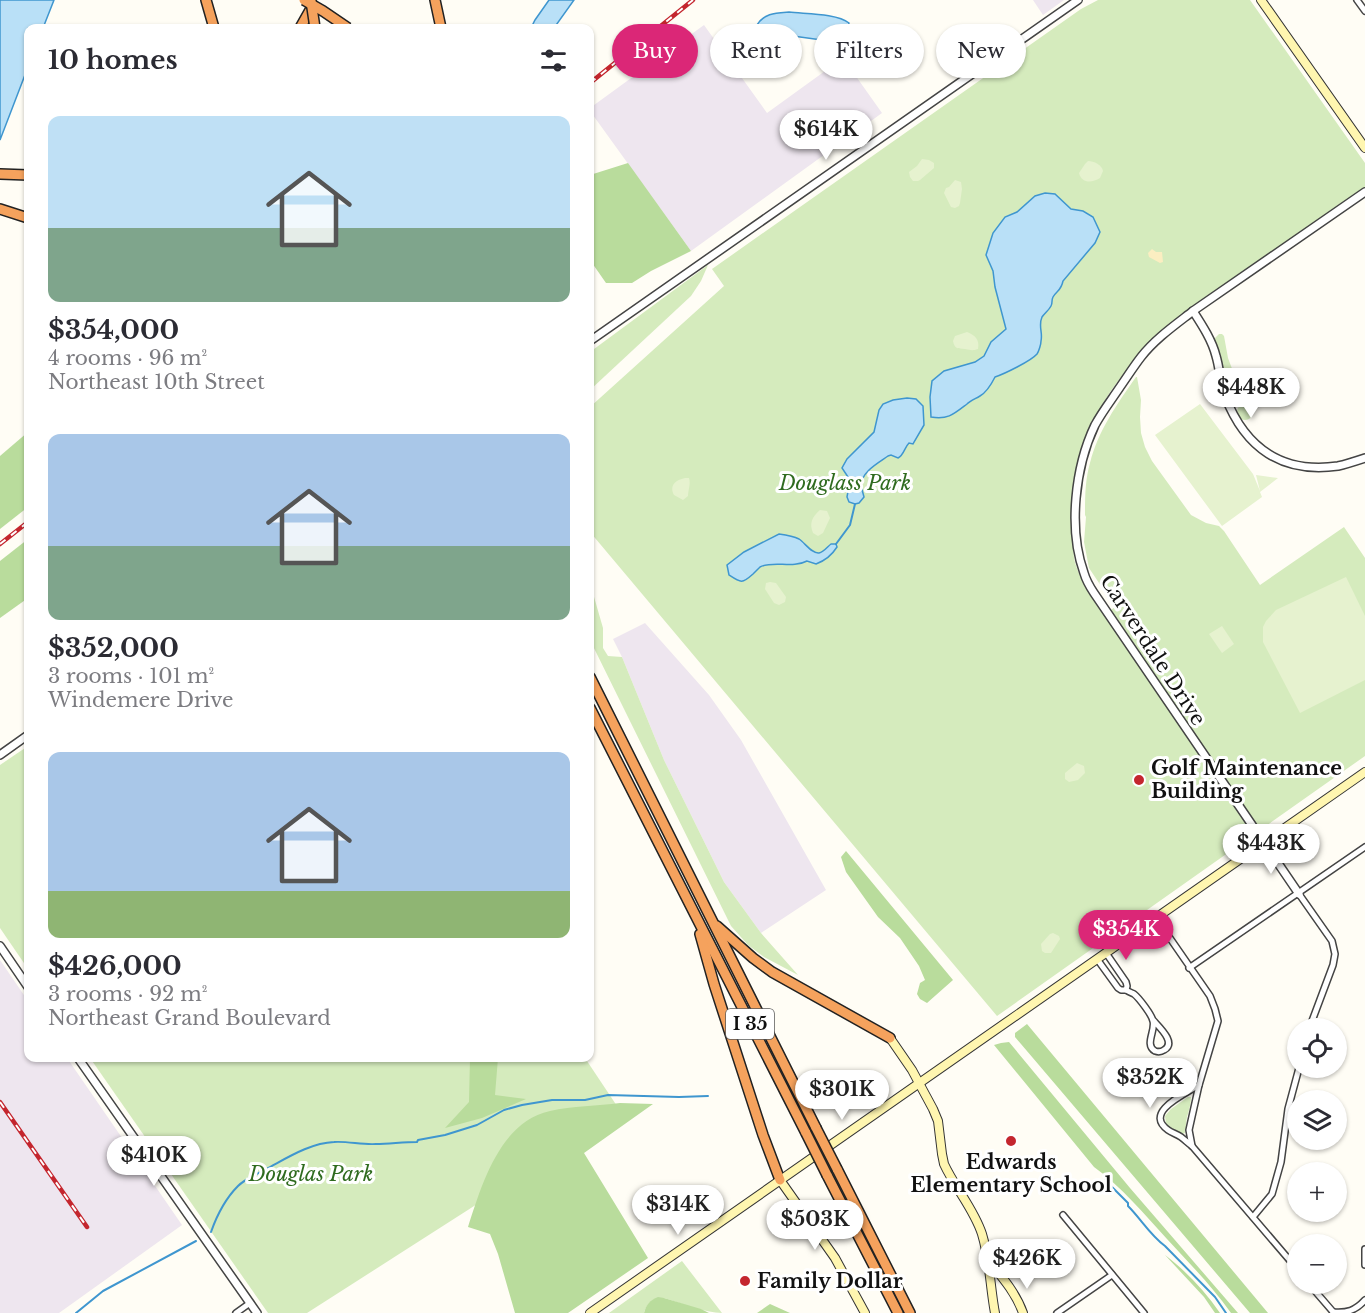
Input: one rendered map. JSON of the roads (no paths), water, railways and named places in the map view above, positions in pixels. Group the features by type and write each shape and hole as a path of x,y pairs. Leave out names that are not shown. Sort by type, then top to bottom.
{"highway":[{"path":"206,0 213,24"},
{"path":"304,0 342,24"},
{"path":"310,0 314,24"},
{"path":"302,24 315,0"},
{"path":"435,0 440,24"},
{"path":"0,174 24,175"},
{"path":"0,208 24,217"},
{"name":"I 35","path":"594,685 910,1313"},
{"name":"I 35","path":"594,716 898,1313"},
{"path":"694,915 763,1135 780,1180"},
{"path":"713,923 772,972 890,1038"}],"main road":[{"path":"1262,0 1365,148"},
{"path":"590,1313 1365,772"},
{"path":"890,1038 933,1109 938,1121 944,1164 981,1233 988,1260 990,1289 995,1313"},
{"path":"780,1180 835,1258 865,1313"},
{"path":"988,1260 1012,1290 1023,1313"}],"street":[{"path":"594,338 1078,0"},
{"path":"1358,0 1365,11"},
{"name":"Carverdale Drive","path":"1314,1018 1333,965 1335,954 1332,941 1094,593 1084,574 1076,539 1076,510 1078,482 1083,459 1096,424 1142,356 1160,337 1193,311 1365,192"},
{"path":"1193,311 1217,357 1222,388 1231,409 1255,444 1266,453 1290,464 1338,466 1365,459"},
{"path":"0,755 24,738"},
{"path":"1189,968 1365,847"},
{"path":"1156,918 1210,996 1218,1021 1198,1086 1189,1130 1192,1146"},
{"path":"0,946 24,981"},
{"path":"1106,953 1126,982 1128,986 1126,990"},
{"path":"1097,959 1118,988 1135,995 1153,1020 1168,1041 1166,1050 1161,1052 1156,1052 1150,1044 1153,1020"},
{"path":"81,1062 257,1313"},
{"path":"1253,1217 1272,1194 1281,1162 1288,1109 1296,1078"},
{"path":"1198,1086 1170,1103 1161,1112 1160,1119 1163,1126 1192,1146 1287,1257"},
{"path":"1063,1215 1144,1313"},
{"path":"1365,1249 1365,1265"},
{"path":"1058,1313 1112,1275"},
{"path":"1318,1294 1333,1312 1350,1311 1359,1307 1365,1300"},
{"path":"236,1313 250,1303"}],"water":[{"path":"0,0 54,0 45,24 24,24 24,77 0,140"},
{"path":"549,0 574,0 557,24 533,24"},
{"path":"775,13 820,14 837,17 849,23 814,24 814,39 802,37 802,24 758,24"},
{"path":"1045,193 1055,194 1071,209 1083,211 1093,217 1100,232 1095,243 1063,281 1053,297 1052,305 1042,317 1041,342 1037,354 1023,364 995,377 985,392 954,413 942,418 931,417 932,381 944,371 975,362 984,356 991,342 1006,329 993,271 986,255 993,233 1005,217 1017,212 1035,196"},
{"path":"907,398 916,399 923,406 924,425 913,444 909,443 900,457 888,456 867,472 861,486 864,497 859,503 849,502 847,497 850,480 842,468 847,459 874,432 879,410 883,404"},
{"path":"779,534 799,539 816,553 823,551 831,544 836,544 837,547 833,553 816,564 807,561 795,564 765,565 744,581 736,580 729,575 727,565 744,552"}],"waterway":[{"path":"836,544 850,525 855,504"},
{"path":"211,1232 225,1202 241,1183 290,1156 316,1145 334,1142 371,1144 417,1142 477,1125 504,1110 552,1100 585,1100 608,1095 708,1096"},
{"path":"1105,1180 1128,1203 1128,1206 1155,1237 1215,1297 1226,1313"},
{"path":"76,1313 103,1291 196,1241"}],"railway":[{"path":"594,80 693,0"},
{"path":"0,544 24,525"},
{"path":"0,1102 87,1227"}],"place":[{"name":"Golf Maintenance Building","path":"1139,780"},
{"name":"Edwards Elementary School","path":"1011,1141"},
{"name":"Family Dollar","path":"745,1281"}],"park label":[{"name":"Douglass Park","path":"845,483"},
{"name":"Douglas Park","path":"311,1174"}]}
